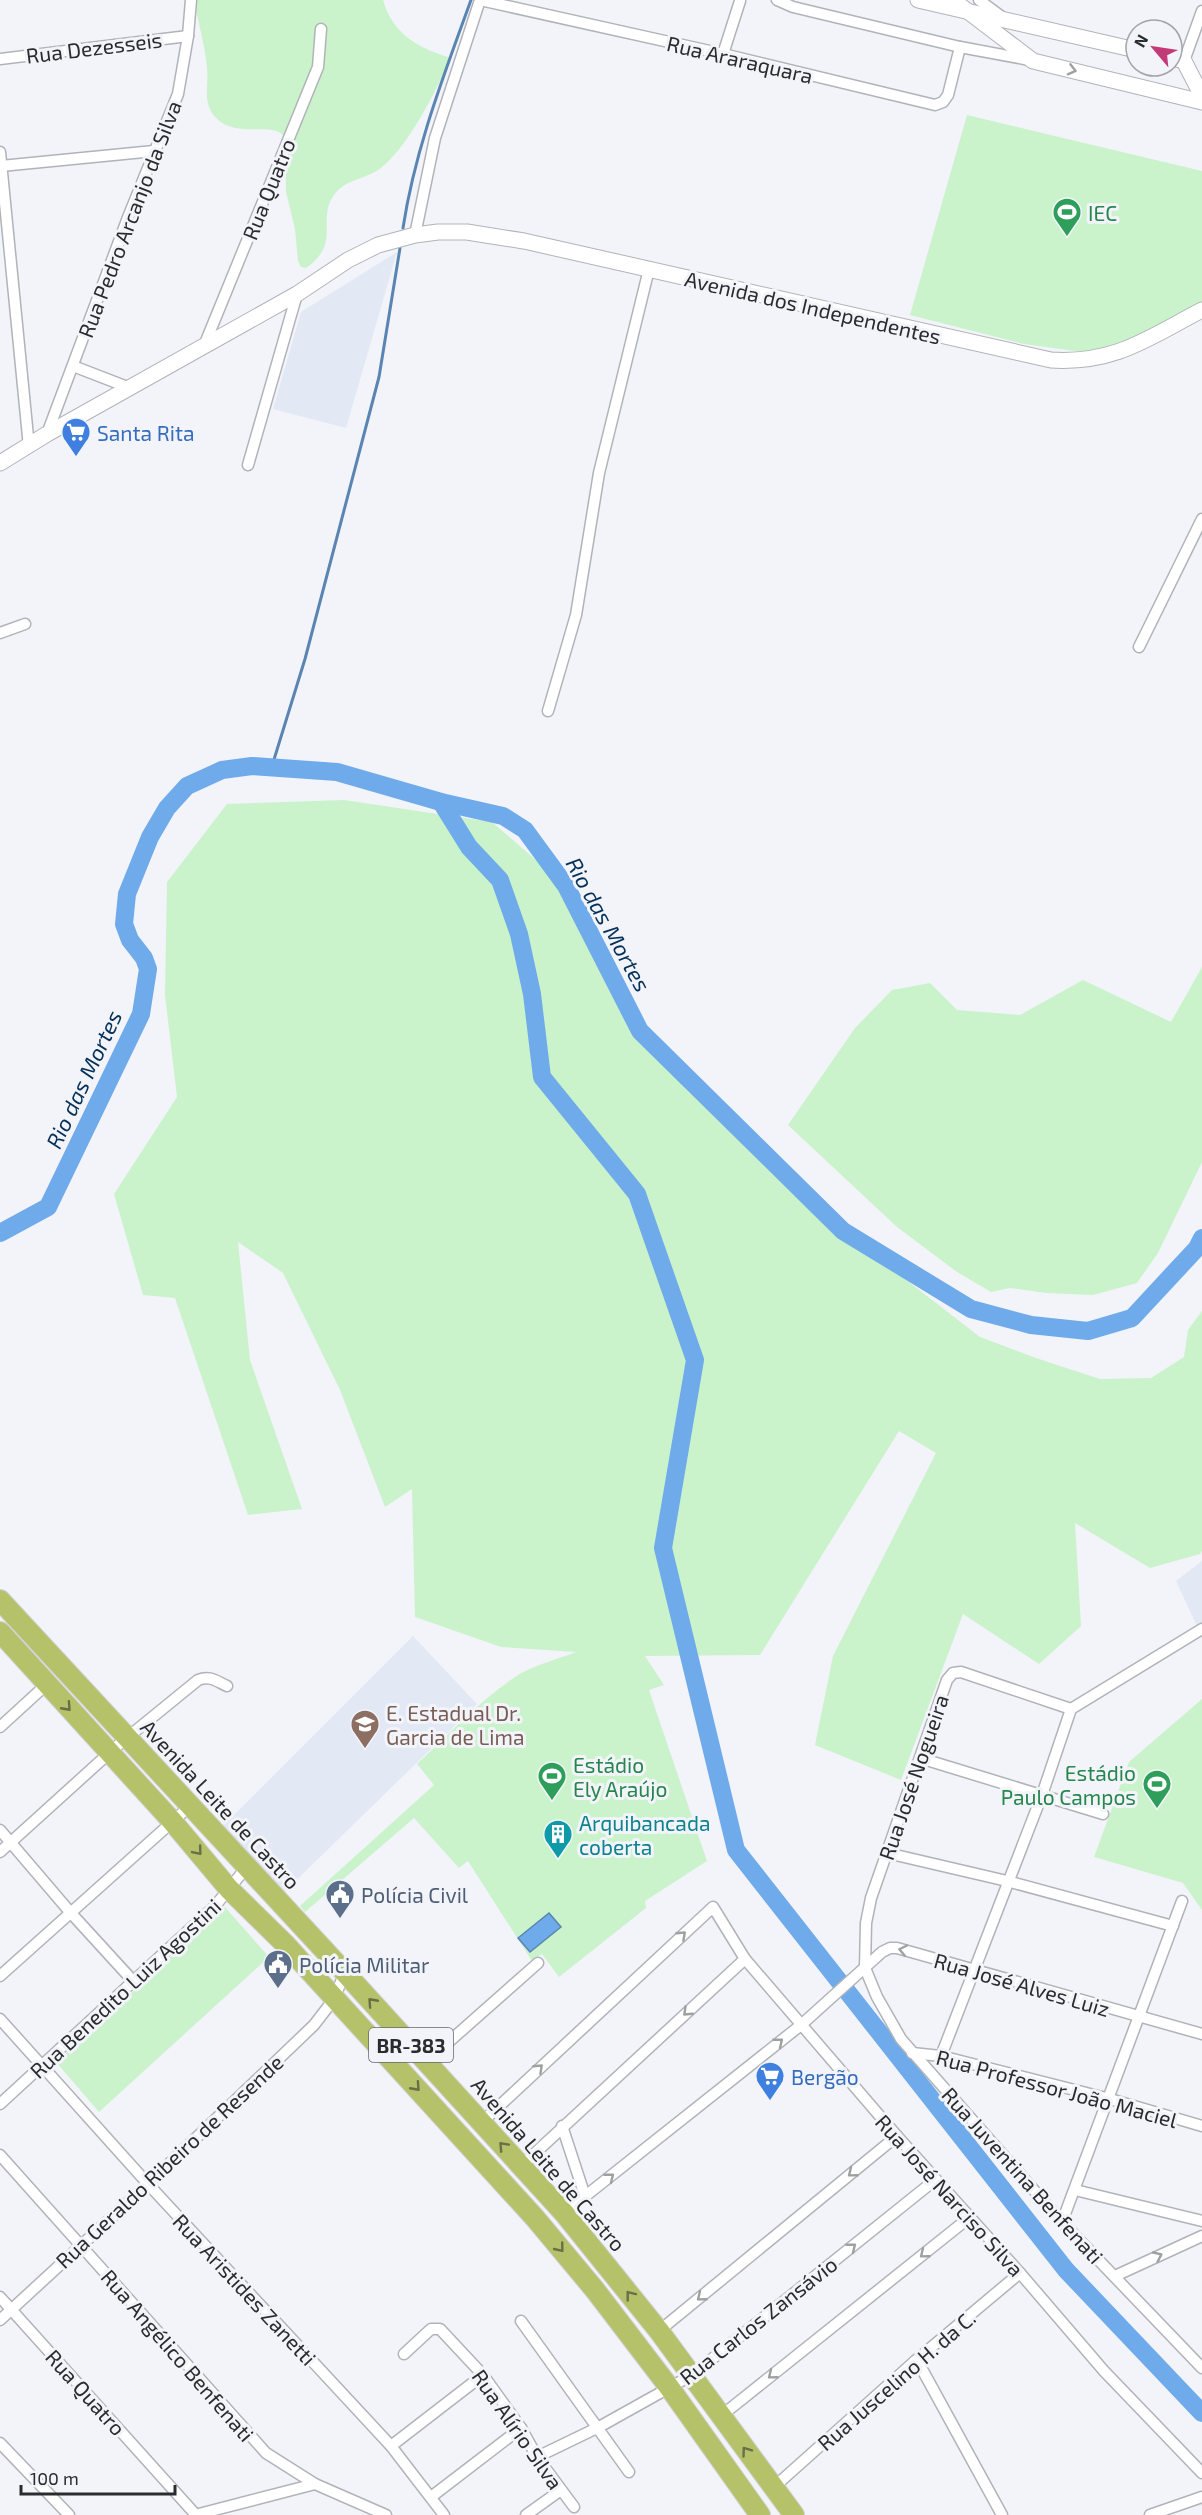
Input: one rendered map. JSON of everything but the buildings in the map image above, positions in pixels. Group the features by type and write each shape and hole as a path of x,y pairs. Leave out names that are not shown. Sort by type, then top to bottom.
{"highway":[{"name":"Avenida Leite de Castro","path":"0,1600 246,1868 345,1972 564,2213 659,2331 794,2515"},
{"name":"BR-383","path":"0,1632 172,1821 229,1889 285,1944 536,2218 595,2290 669,2387 759,2515"},
{"path":"536,2218 564,2213"}],"main road":[{"path":"918,0 974,5 1033,61 1202,102"},
{"path":"953,0 974,5 1005,19 1124,47"},
{"path":"1184,68 1202,96"},
{"name":"Avenida dos Independentes","path":"0,463 47,434 297,294 348,260 378,245 415,235 467,232 498,236 1051,360 1077,362 1124,351 1202,310"}],"street":[{"name":"Rua Pedro Arcanjo da Silva","path":"47,434 154,151 178,94 192,0"},
{"path":"415,235 435,138 480,0"},
{"name":"Rua Araraquara","path":"480,0 723,54 935,105 943,102 948,95 960,47"},
{"path":"506,6 518,0"},
{"path":"723,54 740,0"},
{"path":"777,0 793,7 960,47 1033,61"},
{"path":"1184,47 1202,11"},
{"name":"Rua Quatro","path":"204,346 318,67 321,29"},
{"name":"Rua Dezesseis","path":"0,59 188,36"},
{"path":"1,166 154,151"},
{"path":"0,152 29,447"},
{"path":"548,711 576,615 598,473 649,269"},
{"path":"248,465 297,294"},
{"path":"73,366 130,388"},
{"path":"1139,647 1202,519"},
{"path":"0,633 26,624"},
{"path":"941,2056 1042,1795 1071,1708 1202,1629"},
{"name":"Rua José Nogueira","path":"865,1968 868,1909 947,1680 953,1673 961,1672 1071,1708"},
{"path":"0,1852 127,1737 198,1680 205,1677 212,1678 227,1686"},
{"path":"0,1728 47,1684"},
{"path":"920,1758 1103,1814"},
{"path":"0,1976 190,1806"},
{"path":"0,1830 134,1982"},
{"path":"887,1853 1007,1881 1173,1926"},
{"name":"Rua Benedito Luiz Agostini","path":"0,2104 215,1906 246,1868"},
{"path":"1062,2222 1110,2099 1182,1900"},
{"name":"Rua José Narciso Silva","path":"481,2123 712,1906 745,1959 801,2025 1104,2371 1202,2473"},
{"name":"Rua José Alves Luiz","path":"564,2213 801,2025 882,1952 890,1948 897,1948 1138,2018 1202,2034"},
{"path":"521,2166 745,1959"},
{"path":"426,2062 538,1963"},
{"name":"Rua Juventina Benfenati","path":"865,1968 884,2012 912,2053 1062,2222 1202,2368"},
{"name":"Rua Geraldo Ribeiro de Resende","path":"0,2320 148,2184 314,2025 333,1999 345,1972"},
{"name":"Rua Aristides Zanetti","path":"0,2019 148,2184 391,2446 444,2515"},
{"name":"Rua Professor João Maciel","path":"912,2053 941,2056 1110,2099 1202,2126"},
{"path":"562,2126 585,2196"},
{"path":"659,2331 897,2136"},
{"name":"Rua Angélico Benfenati","path":"0,2155 254,2441 266,2452 315,2484 386,2515"},
{"name":"Rua Carlos Zansávio","path":"537,2457 599,2427 692,2375 935,2180"},
{"path":"1075,2190 1202,2221"},
{"path":"721,2416 970,2217"},
{"path":"1115,2277 1202,2236"},
{"name":"Rua Juscelino H. da C.","path":"773,2488 915,2361 1020,2273"},
{"name":"Rua Quatro","path":"0,2297 196,2515"},
{"path":"521,2321 629,2472"},
{"name":"Rua Alírio Silva","path":"404,2354 436,2328 440,2329 483,2374 521,2428 537,2457 574,2507"},
{"path":"915,2361 1002,2515"},
{"path":"391,2446 483,2374"},
{"path":"431,2497 521,2428"},
{"path":"0,2443 69,2515"},
{"path":"196,2515 315,2484"},
{"path":"525,2515 561,2490"},
{"path":"1150,2515 1202,2497"},
{"path":"1168,2515 1202,2503"}],"shaded area":[{"path":"397,252 346,428 273,409 301,312"},
{"path":"1202,1561 1202,1623 1197,1626 1176,1581"},
{"name":"E. Estadual Dr. Garcia de Lima","path":"413,1636 477,1704 278,1898 217,1832"}],"green space":[{"path":"194,0 383,0 387,12 400,31 428,50 451,58 420,118 400,148 378,170 343,186 334,195 327,213 326,241 323,250 317,259 306,268 301,267 298,261 295,229 286,192 285,138 280,132 272,130 231,127 221,122 212,113 207,97 205,51"},
{"name":"IEC","path":"967,115 1202,171 1202,303 1128,342 1082,352 1024,344 910,315"},
{"path":"344,800 492,822 566,886 640,1031 843,1231 980,1337 1100,1379 1151,1378 1184,1357 1188,1330 1202,1311 1202,1551 1200,1554 1150,1568 1075,1523 1081,1626 1039,1664 963,1614 901,1780 815,1745 833,1656 936,1453 899,1431 760,1655 645,1656 664,1685 649,1690 707,1861 645,1901 646,1908 559,1977 542,1954 532,1961 468,1861 459,1868 414,1818 305,1912 300,1906 434,1785 417,1764 464,1719 502,1686 522,1673 576,1652 501,1647 415,1617 412,1489 385,1507 340,1390 283,1273 238,1242 250,1360 302,1509 248,1515 175,1298 143,1295 114,1194 177,1097 165,995 167,882 227,804"},
{"path":"1202,967 1202,1162 1158,1253 1137,1283 1093,1295 1046,1293 1010,1288 991,1292 957,1272 897,1227 788,1125 855,1028 892,990 930,983 957,1010 1020,1015 1083,980 1171,1022"},
{"name":"Estádio Paulo Campos","path":"1202,1699 1202,1910 1183,1883 1094,1857 1129,1762"},
{"path":"225,1907 269,1957 99,2112 56,2062"}],"water":[{"path":"549,1913 561,1927 530,1952 518,1938"}],"waterway":[{"path":"403,228 423,141 471,0"},
{"path":"272,766 305,659 379,377 400,248"},
{"name":"Rio das Mortes","path":"0,1233 48,1207 141,1014 148,969 144,958 130,940 124,924 127,894 150,837 167,808 187,786 222,770 252,766 337,772 441,802 503,816 525,830 566,886 640,1031 843,1231 971,1309 1031,1325 1088,1331 1132,1318 1197,1248 1202,1238"},
{"path":"441,802 469,847 500,880 519,934 532,994 542,1077 637,1194 695,1360 663,1548 736,1850 1066,2270 1202,2413"}],"place":[{"name":"IEC","path":"1067,238"},
{"name":"Santa Rita","path":"76,458"},
{"name":"E. Estadual Dr. Garcia de Lima","path":"365,1750"},
{"name":"Estádio Ely Araújo","path":"552,1802"},
{"name":"Estádio Paulo Campos","path":"1157,1810"},
{"name":"Arquibancada coberta","path":"558,1860"},
{"name":"Polícia Civil","path":"340,1920"},
{"name":"Polícia Militar","path":"278,1990"},
{"name":"Bergão","path":"770,2102"}]}
